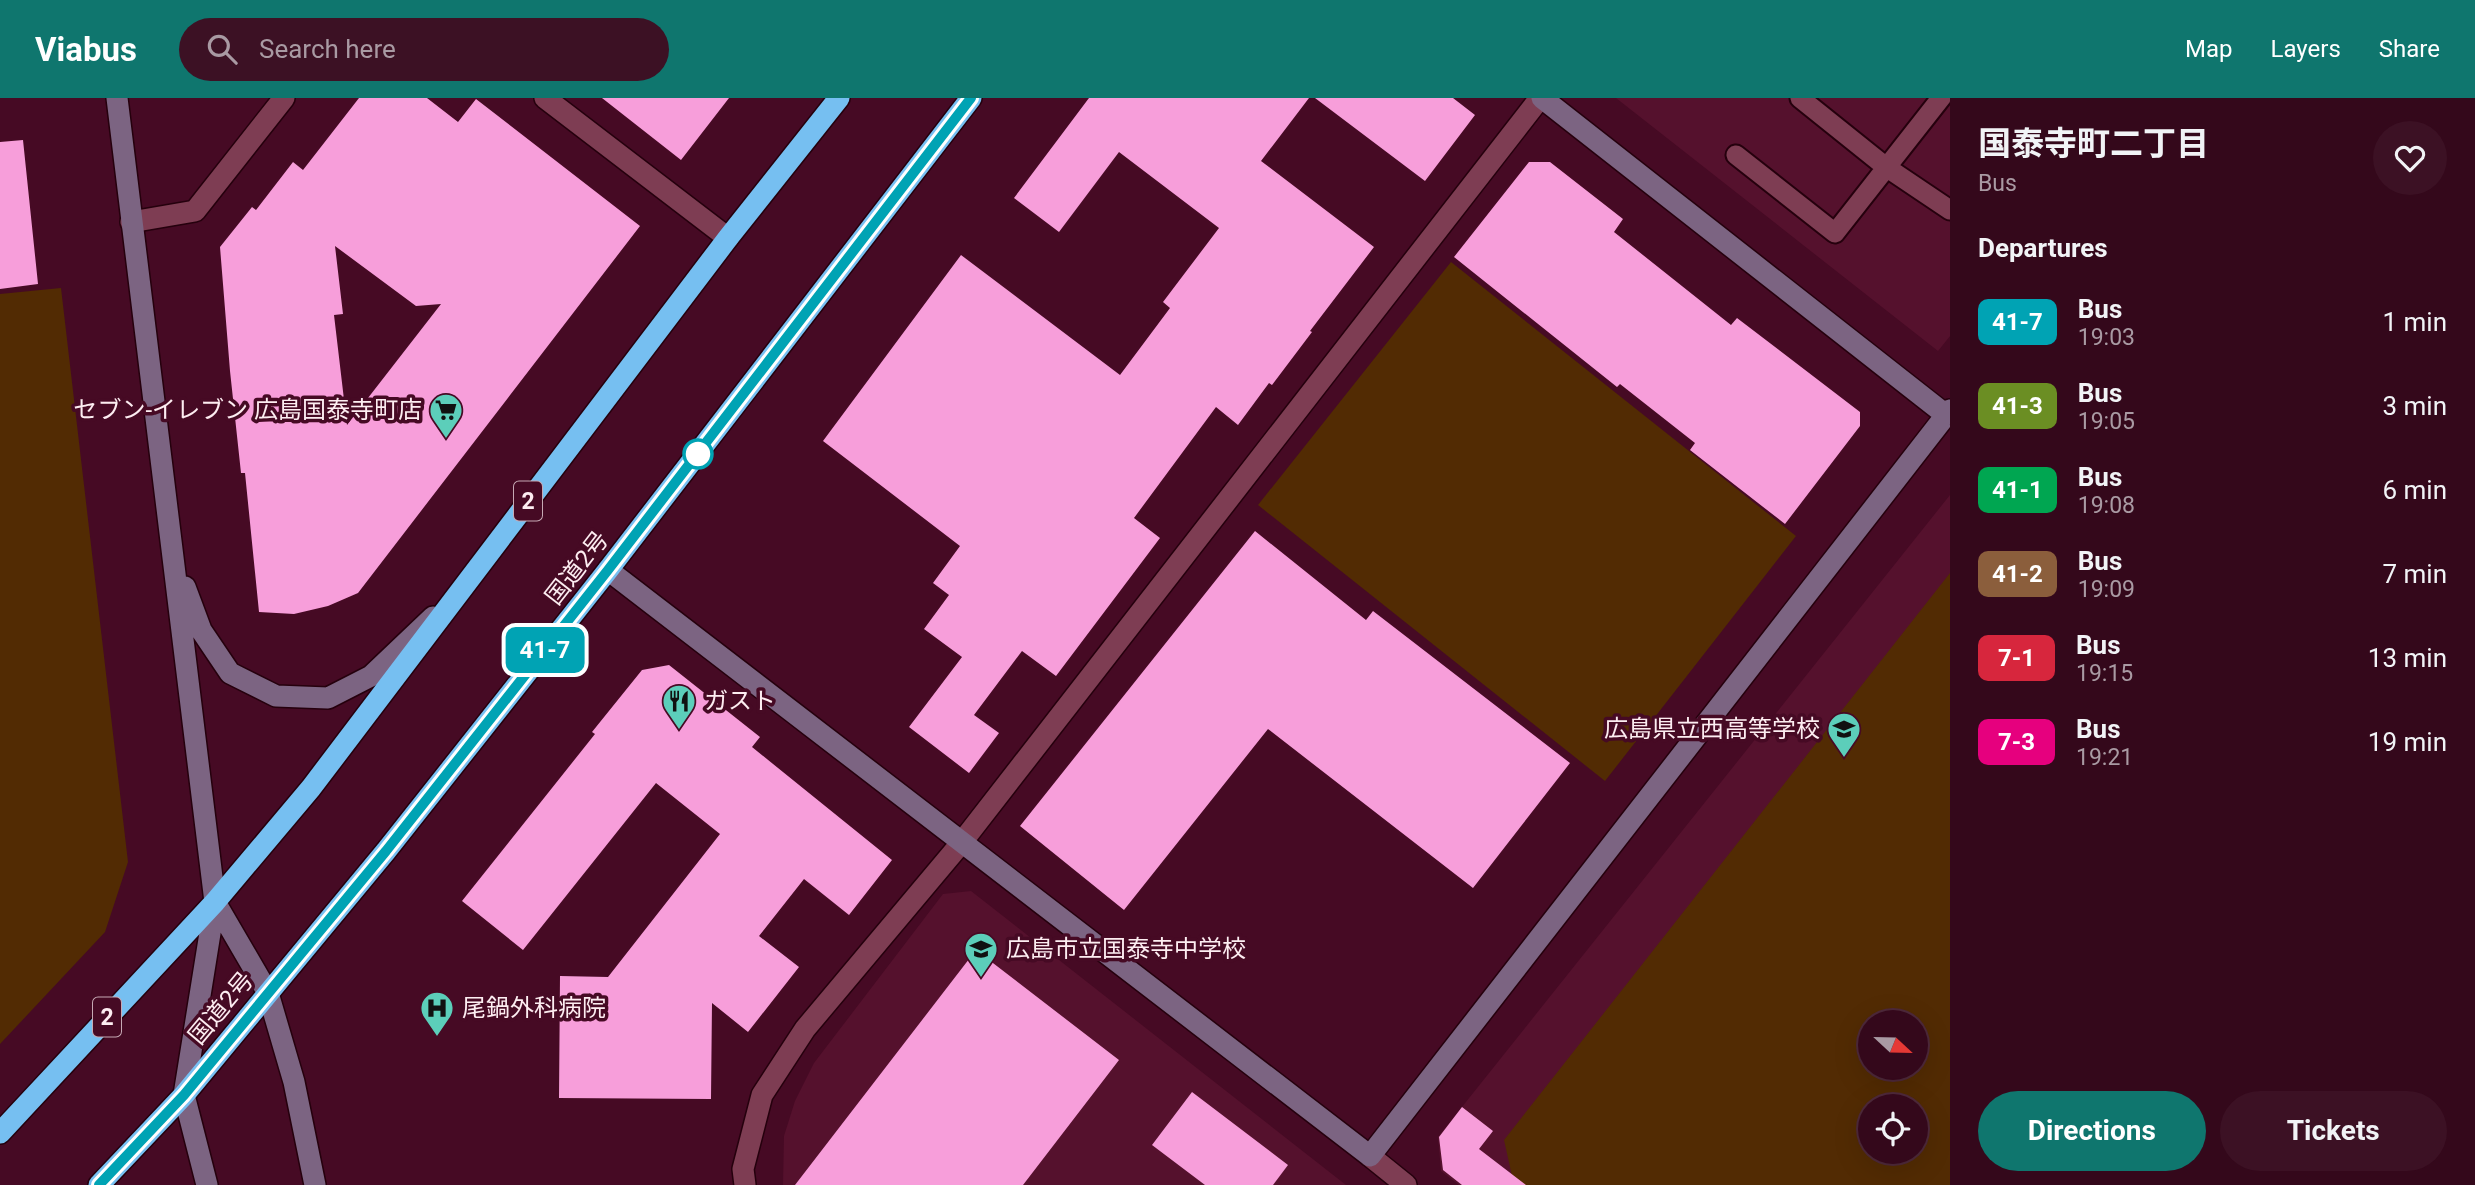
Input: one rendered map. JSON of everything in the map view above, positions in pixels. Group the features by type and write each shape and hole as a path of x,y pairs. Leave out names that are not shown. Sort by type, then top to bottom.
{"highway":[{"name":"2","path":"0,1133 215,902 311,788 728,238 839,98"},
{"name":"国道2号","path":"99,1185 184,1095 386,851 608,570 971,98"}],"street":[{"path":"117,98 215,902 184,1095 207,1185"},
{"path":"131,222 195,211 284,98"},
{"path":"545,98 728,238"},
{"path":"745,1185 743,1169 762,1095 805,1029 962,842 1541,98 1949,414 1370,1156"},
{"path":"171,538 201,630 230,673 275,696 328,698 371,676 456,595"},
{"path":"608,570 1406,1185"},
{"path":"215,902 268,993 294,1082 315,1185"}],"lane":[{"path":"1800,98 1886,167 1950,210"},
{"path":"1736,155 1835,233 1941,98"}],"shaded area":[{"path":"1616,98 1950,98 1950,336 1938,351"},
{"path":"1451,262 1796,536 1605,781 1258,505"},
{"path":"61,288 128,862 105,932 0,1044 0,294"},
{"name":"広島県立西高等学校","path":"1950,495 1950,1185 1459,1185 1441,1171 1438,1137"},
{"name":"広島県立西高等学校","path":"1950,573 1950,1185 1514,1185 1504,1140"},
{"name":"広島市立国泰寺中学校","path":"971,891 1346,1185 783,1185 784,1136 795,1101 814,1063 943,894"}],"building":[{"path":"359,98 427,98 458,122 476,99 640,226 358,593 328,606 294,614 259,612 245,473 241,473 230,371 220,247 252,207 256,210 293,162 303,170","holes":["335,246 416,306 441,304 347,425 334,315 343,314"]},
{"path":"602,98 729,98 681,160"},
{"path":"1089,98 1309,98 1261,161 1374,247 1272,385 1269,383 1238,425 1216,407 1134,518 1160,538 1056,676 1022,651 974,715 999,733 969,773 909,727 962,657 924,629 949,595 933,583 960,546 823,441 961,255 1120,375 1170,308 1163,302 1219,228 1119,152 1059,232 1014,198"},
{"path":"1315,98 1453,98 1475,115 1425,181"},
{"path":"23,140 38,284 0,289 0,142"},
{"path":"1529,162 1550,162 1623,219 1614,232 1731,325 1737,318 1860,412 1860,426 1785,524 1690,450 1695,443 1620,384 1617,387 1454,257"},
{"path":"1255,531 1366,620 1373,611 1570,763 1473,888 1268,729 1124,910 1020,826"},
{"path":"669,665 760,737 752,747 892,860 849,915 804,879 759,936 799,967 748,1032 712,1003 711,1099 559,1098 560,976 608,977 720,834 656,783 523,950 462,901 595,734 592,732 642,670"},
{"path":"976,950 1119,1060 1023,1185 795,1185"},
{"path":"1192,1092 1288,1165 1273,1185 1205,1185 1152,1145"},
{"path":"1462,1107 1493,1131 1479,1149 1526,1185 1462,1185 1443,1170 1439,1137"}],"bus line":[{"name":"41-7","path":"99,1185 184,1095 386,851 608,570 971,98"}],"place":[{"name":"セブン-イレブン 広島国泰寺町店","path":"446,440"},
{"name":"ガスト","path":"679,731"},
{"name":"広島県立西高等学校","path":"1844,759"},
{"name":"広島市立国泰寺中学校","path":"981,979"},
{"name":"尾鍋外科病院","path":"437,1038"}]}
